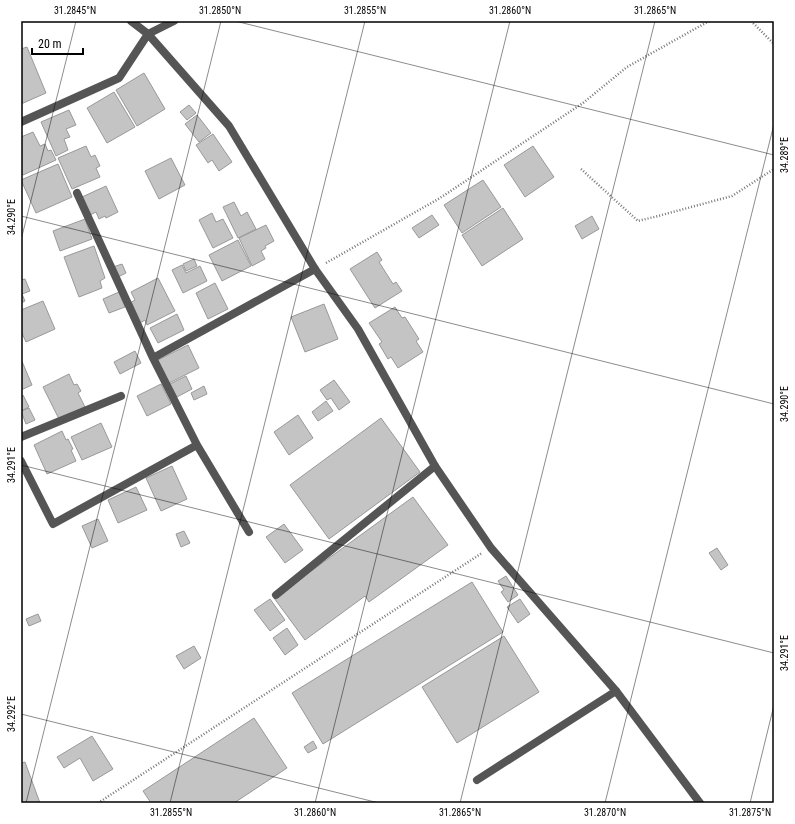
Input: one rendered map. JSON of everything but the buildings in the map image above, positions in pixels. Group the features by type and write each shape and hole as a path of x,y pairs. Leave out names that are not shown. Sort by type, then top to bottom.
{"street":[{"path":"131,21 148,34 229,126 315,269 358,329 435,466 491,548 616,690 700,803"},
{"path":"21,122 119,78 148,34 174,21"},
{"path":"77,193 153,358 197,445 249,532"},
{"path":"153,358 315,269"},
{"path":"21,437 121,396"},
{"path":"21,461 53,524 197,445"},
{"path":"276,595 435,466"},
{"path":"477,780 616,690"}],"path":[{"path":"315,269 440,198 583,103 627,67 709,21"},
{"path":"751,21 774,44"},
{"path":"581,170 638,221 732,196 774,169"},
{"path":"98,803 491,548"}]}
